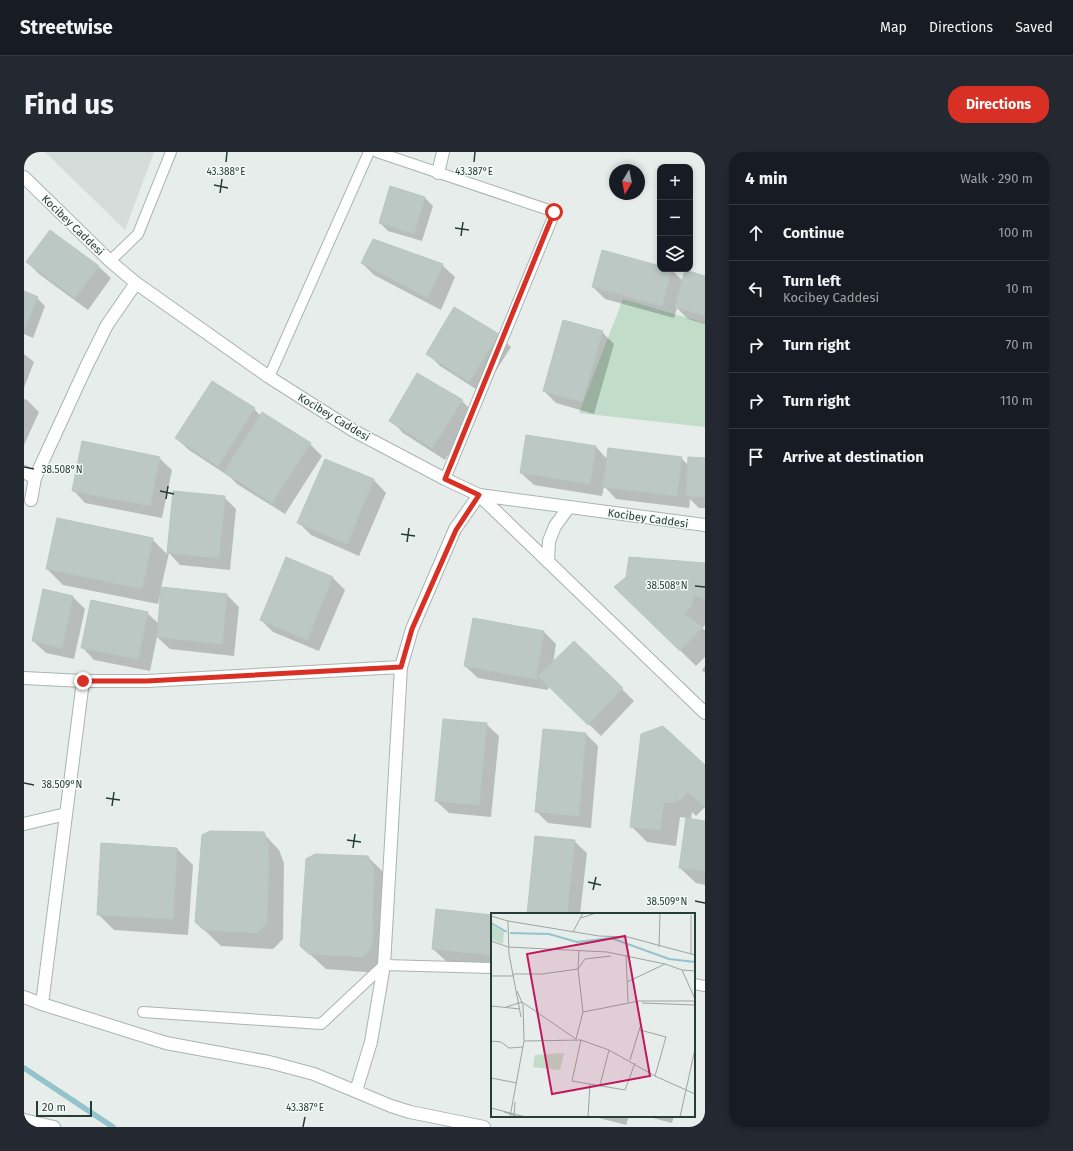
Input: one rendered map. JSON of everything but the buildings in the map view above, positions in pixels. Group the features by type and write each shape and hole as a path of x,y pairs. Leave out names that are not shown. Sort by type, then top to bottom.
{"street":[{"path":"438,173 443,152"},
{"name":"Kocibey Caddesi","path":"24,177 110,261 136,283 269,377 354,430 445,479 479,495 705,525"},
{"path":"31,500 36,478 107,325 136,283"},
{"path":"24,472 36,478"},
{"path":"356,1091 371,1042 384,964 401,667 412,629 452,537 479,495 705,713"},
{"path":"548,562 549,541 555,526 569,507"},
{"path":"24,678 83,681 147,681 401,667"},
{"path":"42,1004 83,681"},
{"path":"24,824 66,814"},
{"path":"24,997 166,1043 269,1062 314,1074 391,1106 410,1112 484,1127"},
{"path":"24,1120 54,1127"}],"lane":[{"path":"110,261 138,234 171,152"},
{"path":"269,377 369,152"},
{"path":"377,152 554,212 445,479"},
{"path":"143,1012 321,1024 384,964 491,968"},
{"path":"695,984 705,986"}],"shaded area":[{"path":"45,152 154,152 125,230"}],"green space":[{"path":"623,299 705,323 705,427 579,413"}],"waterway":[{"path":"24,1068 113,1127"}],"route":[{"path":"83,681 147,681 401,667 412,629 456,530 479,495 445,479 554,212"}]}
